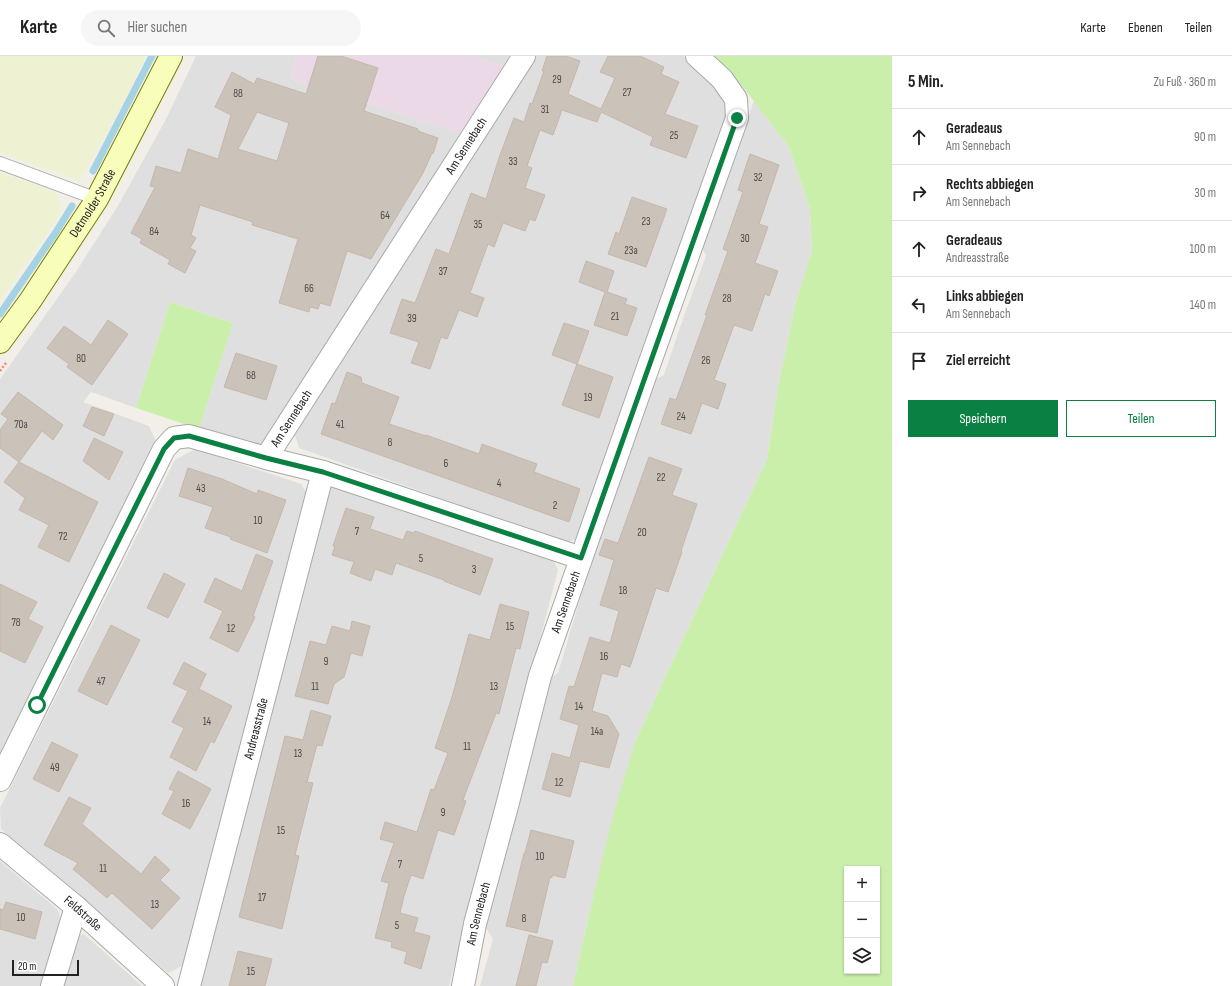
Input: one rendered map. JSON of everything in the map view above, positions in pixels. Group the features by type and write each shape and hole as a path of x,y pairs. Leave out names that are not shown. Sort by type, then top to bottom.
{"main road":[{"name":"Detmolder Straße","path":"0,342 30,301 97,199 171,56"}],"street":[{"name":"Am Sennebach","path":"0,780 164,449 174,438 189,436 266,458 524,56"},
{"name":"Am Sennebach","path":"463,986 475,924 540,676 737,118 736,99 722,79 697,56"},
{"path":"266,458 323,472 581,558"},
{"name":"Andreasstraße","path":"189,986 323,472"},
{"name":"Feldstraße","path":"0,844 76,907 163,986"},
{"path":"52,986 76,907"}],"lane":[{"path":"0,163 97,199"}],"shaded area":[{"path":"196,56 297,56 291,79 460,133 261,450 199,429 233,323 170,302 136,408 91,392 83,402 149,426 156,442 0,753 0,379 76,272 119,204 166,119"},
{"path":"297,56 470,56 503,66 460,133 291,79"},
{"path":"470,56 509,56 503,66"},
{"path":"533,56 683,56 725,97 729,111 578,538 567,543 299,448 295,435"},
{"path":"754,100 789,147 810,209 812,250 795,305 778,387 767,459 635,742 593,897 573,986 480,986 493,939 485,926 550,678 558,673 594,552 655,380 664,375 706,256 702,247"},
{"path":"195,449 301,484 308,495 184,965 168,973 76,891 1,829 0,808 175,460"},
{"path":"339,483 553,559 558,570 449,986 200,986 329,489"},
{"path":"0,861 58,910 61,920 42,986 0,986"},
{"path":"84,934 142,986 62,986 77,936"}],"green space":[{"path":"0,56 146,56 124,102 79,181 0,153"},
{"path":"712,56 892,56 892,986 573,986 613,816 635,742 767,459 778,387 795,305 812,250 810,209 789,147 743,87"},
{"path":"0,172 57,193 62,211 0,301"},
{"path":"170,302 233,323 199,429 136,408"}],"building":[{"path":"318,56 341,56 378,68 364,111 418,129 418,131 438,138 433,154 432,153 423,173 371,259 347,251 330,306 320,303 318,309 310,307 309,312 279,303 298,239 252,225 253,222 200,205 191,235 196,238 190,248 196,251 185,273 168,264 170,260 140,243 142,239 131,233 155,187 150,186 156,166 181,173 188,149 218,159 231,115 215,107 232,72 254,84 257,78 306,94","holes":["257,112 289,123 277,161 238,149"]},
{"path":"547,56 566,56 580,61 568,94 601,109 615,78 600,72 608,56 640,56 664,67 661,74 679,82 665,114 698,126 686,158 650,145 653,137 601,112 597,122 562,110 553,135 540,130 527,166 532,168 525,188 545,195 535,221 530,219 525,231 503,223 494,247 488,244 470,293 484,298 477,317 459,310 447,339 441,337 430,369 411,363 419,342 390,333 402,299 415,303 436,249 449,254 471,193 486,199 514,118 524,122 530,103 532,104 544,71 542,71"},
{"path":"750,154 779,165 759,224 768,227 755,263 778,271 769,296 765,294 752,331 734,325 714,380 726,384 718,409 702,403 691,434 661,424 670,398 676,400 707,315 705,315 728,251 723,249 743,192 738,190"},
{"path":"632,197 667,209 646,267 608,254 616,232 619,234"},
{"path":"586,261 614,271 607,292 627,299 625,304 637,308 627,336 594,325 605,292 579,282"},
{"path":"108,320 128,334 92,385 67,367 69,364 47,348 64,326 91,345"},
{"path":"564,323 589,331 577,364 552,355"},
{"path":"236,353 277,366 266,400 224,387"},
{"path":"577,364 613,377 599,418 562,405"},
{"path":"347,372 361,377 362,383 399,397 389,424 426,435 479,454 482,444 537,464 534,472 580,489 569,522 321,434 332,403 335,404"},
{"path":"18,392 63,425 53,440 42,431 19,462 0,448 0,430 8,419 1,414"},
{"path":"92,407 114,414 104,436 83,426"},
{"path":"94,438 123,452 109,480 83,461"},
{"path":"649,457 682,469 672,495 697,504 668,592 656,588 630,667 621,664 617,677 602,673 592,711 608,716 619,734 609,768 580,761 570,797 542,789 552,753 570,758 579,725 560,719 569,686 574,687 590,637 610,643 619,611 600,605 614,560 599,555 605,539 618,543"},
{"path":"19,462 98,502 69,562 38,547 49,525 19,510 25,498 4,482"},
{"path":"188,468 222,479 257,494 258,490 286,500 267,553 230,539 231,537 205,528 213,507 179,496"},
{"path":"346,508 374,517 370,529 403,540 407,531 414,533 415,531 493,559 480,595 444,580 396,563 392,575 375,569 371,581 350,573 354,562 332,555 335,546 333,546"},
{"path":"256,554 273,561 253,616 255,617 238,652 210,638 223,611 204,602 215,578 242,591"},
{"path":"164,573 185,584 168,618 147,608"},
{"path":"0,584 37,602 28,619 43,627 25,663 0,651"},
{"path":"500,604 529,612 520,649 516,648 499,714 496,713 463,800 466,801 454,835 438,830 423,879 411,875 400,913 418,918 414,932 430,936 421,969 404,963 407,952 391,947 392,942 375,938 389,883 381,881 394,843 380,839 385,822 417,832 431,789 434,790 448,753 435,748 452,697 469,634 490,640"},
{"path":"352,621 370,626 362,656 351,653 344,677 334,684 328,704 295,696 310,641 326,645 332,626 350,631"},
{"path":"111,625 140,640 107,705 78,691"},
{"path":"184,662 206,674 199,689 232,706 214,743 211,741 196,771 170,757 184,728 172,722 188,691 173,684"},
{"path":"311,710 331,716 322,746 317,745 307,782 313,783 295,855 299,856 282,929 239,917 285,736 303,740"},
{"path":"52,742 78,755 59,792 33,779"},
{"path":"178,771 211,789 190,829 162,814 174,791 169,789"},
{"path":"69,797 91,808 82,824 141,874 155,856 170,870 160,880 180,898 152,929 112,893 107,898 73,869 78,863 44,845"},
{"path":"531,830 574,841 565,878 552,875 552,878 550,877 537,933 506,926"},
{"path":"6,902 42,912 35,939 0,929 0,909 3,910"},
{"path":"529,935 553,941 547,963 542,962 536,986 516,986"},
{"path":"238,951 272,959 265,986 229,986"}],"waterway":[{"path":"93,171 152,56"},
{"path":"0,314 72,206"}],"route":[{"path":"37,705 164,449 174,438 189,436 266,458 323,472 581,558 737,118"}]}
